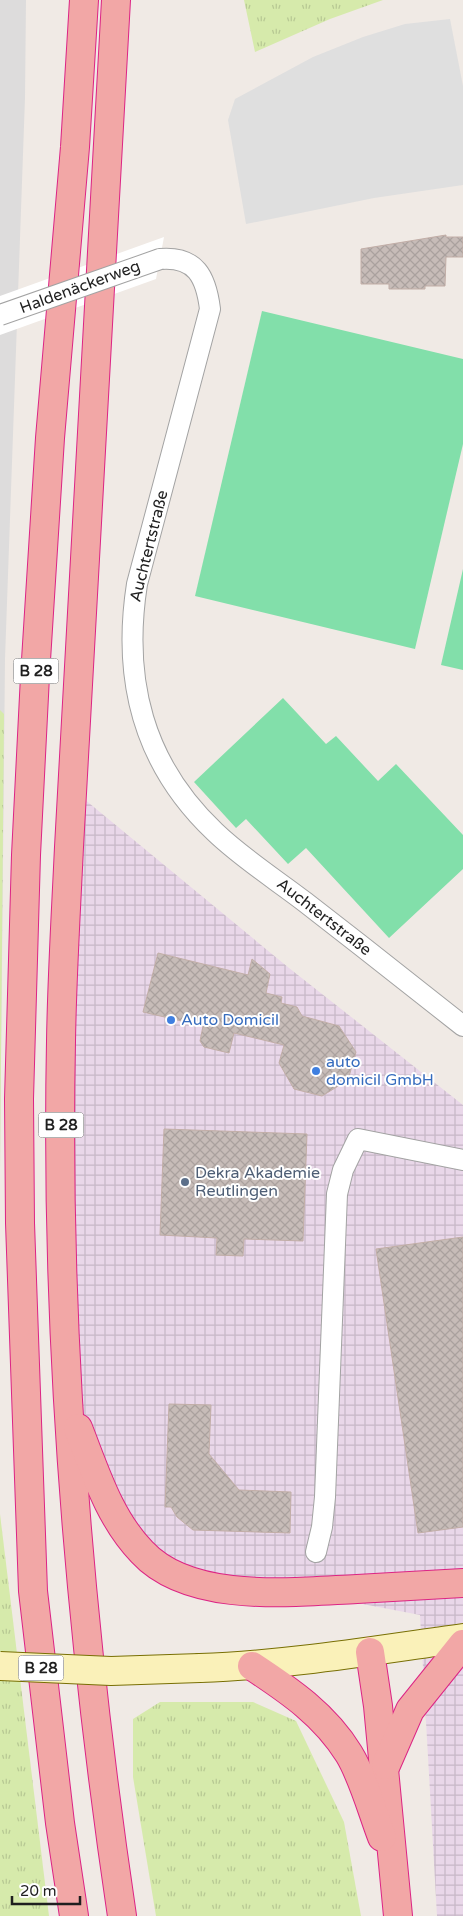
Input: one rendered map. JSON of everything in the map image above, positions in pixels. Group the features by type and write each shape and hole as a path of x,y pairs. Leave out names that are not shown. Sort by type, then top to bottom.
{"highway":[{"name":"B 28","path":"74,1916 60,1823 33,1591 20,1232 19,1099 22,939 35,676 50,438 76,147 84,0"},
{"name":"B 28","path":"116,0 62,978 60,1108 68,1402 81,1580 122,1916"},
{"name":"B 28","path":"68,1402 110,1506 143,1553 169,1572 195,1582 248,1591 300,1592 463,1583"},
{"path":"384,1768 410,1710 463,1644"},
{"path":"370,1652 384,1768 391,1858 398,1916"},
{"path":"252,1666 304,1702 331,1728 350,1755 391,1858"}],"main road":[{"path":"0,1666 111,1671 252,1666 370,1652 463,1638"}],"street":[{"name":"Haldenäckerweg","path":"0,315 160,259"},
{"name":"Auchtertstraße","path":"160,259 181,260 196,269 206,287 210,309 134,600 131,639 133,674 143,722 154,749 179,792 216,834 463,1026"},
{"path":"316,1552 322,1527 325,1497 337,1194 343,1170 358,1139 463,1160"}],"shaded area":[{"path":"0,0 26,0 25,98 5,659 0,1170"},
{"path":"450,19 463,86 463,185 374,198 246,224 228,120 235,99 313,57 363,37 405,24"},
{"path":"72,789 289,968 463,1105 463,1916 437,1916 420,1615 300,1592 248,1591 143,1553 68,1402"}],"green space":[{"path":"244,0 383,0 330,19 255,52"},
{"path":"262,311 463,359 463,444 415,649 195,596"},
{"path":"463,569 463,670 441,665"},
{"path":"283,698 326,744 336,736 378,781 396,764 463,835 463,869 389,938 306,848 288,864 246,819 236,828 194,782"},
{"path":"0,710 4,714 0,1171"},
{"path":"0,1514 49,1916 0,1916"},
{"path":"160,1702 253,1702 296,1721 344,1822 361,1916 156,1916 133,1777 133,1719"}],"pier":[{"path":"164,237 156,279 0,335 0,296"}],"building":[{"path":"446,235 446,237 463,237 463,257 446,257 445,286 425,286 425,289 389,289 389,284 361,284 361,249"},
{"path":"158,953 248,975 252,959 270,974 266,993 282,997 281,1003 297,1007 302,1016 339,1026 356,1052 348,1080 322,1096 294,1089 279,1063 284,1045 234,1033 229,1053 204,1047 200,1041 203,1026 143,1012"},
{"path":"164,1129 307,1134 303,1241 244,1239 243,1256 216,1255 217,1238 160,1235"},
{"path":"463,1237 463,1527 418,1533 376,1249"},
{"path":"169,1404 211,1405 209,1454 239,1490 291,1492 290,1533 193,1530 177,1517 171,1507 165,1507"}],"place":[{"name":"Auto Domicil","path":"171,1020"},
{"name":"auto domicil GmbH","path":"316,1071"},
{"name":"Dekra Akademie Reutlingen","path":"185,1182"}]}
